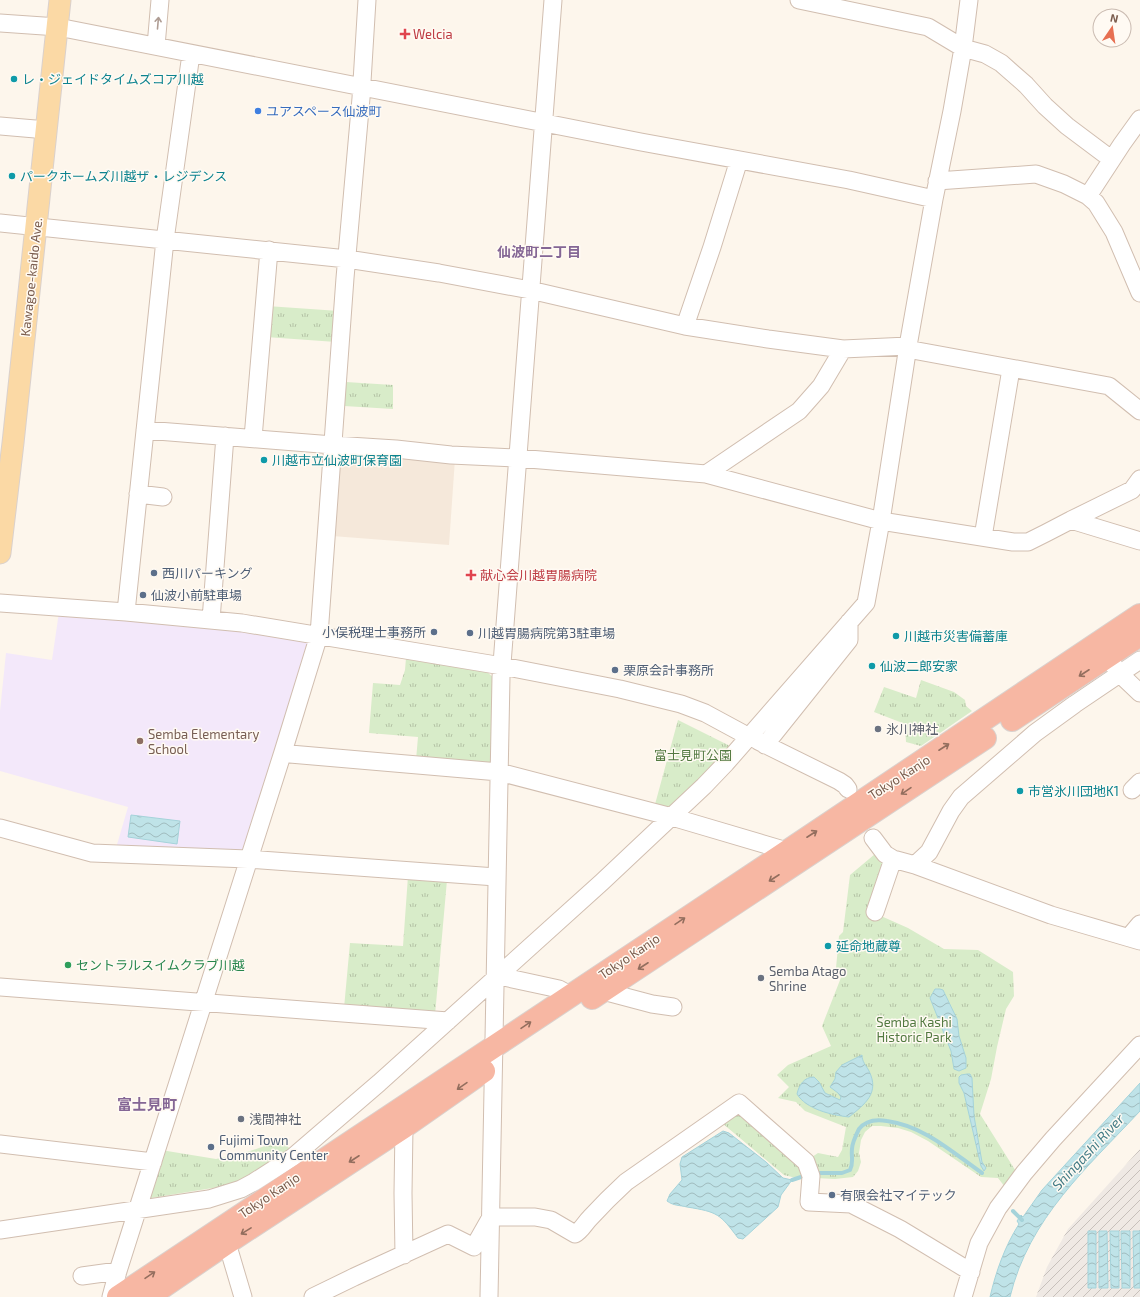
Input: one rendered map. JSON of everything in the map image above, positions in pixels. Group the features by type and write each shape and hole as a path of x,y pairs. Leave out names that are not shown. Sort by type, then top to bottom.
{"highway":[{"name":"Tokyo Kanjo","path":"148,1297 226,1243 404,1127 570,995 1140,615"},
{"name":"Tokyo Kanjo","path":"118,1297 301,1174 493,1055 604,991 1114,666 1140,636"}],"main road":[{"name":"Kawagoe-kaido Ave.","path":"0,553 14,442 60,0"}],"street":[{"path":"156,46 160,0"},
{"path":"111,1297 202,1002 283,752 319,635 367,0"},
{"path":"489,1297 500,697 552,0"},
{"path":"799,0 928,27 963,48 985,54 1001,63 1026,85 1045,106 1067,126 1111,159"},
{"path":"0,1230 209,1199 241,1189 293,1157 379,1083 672,817 726,763 866,603 881,521 907,348 937,181 952,111 963,48 969,0"},
{"path":"0,23 58,27 641,142 849,180 934,199"},
{"path":"126,612 166,240 191,54"},
{"path":"1088,196 1111,159 1140,119"},
{"path":"0,126 47,130"},
{"path":"685,326 712,247 739,160"},
{"path":"937,181 1036,174 1064,184 1088,196 1096,203 1114,232 1140,293"},
{"path":"0,223 347,259 439,273 530,290 685,326 842,349 907,348 1011,369 1109,386 1140,411"},
{"path":"253,438 269,250"},
{"path":"706,474 799,410 822,386 842,349"},
{"path":"983,537 1011,369"},
{"path":"145,430 333,446 396,449 452,455 517,458 706,474 881,521 1012,542 1028,542 1132,490 1140,479"},
{"path":"210,620 225,436"},
{"path":"138,494 163,497"},
{"path":"1071,520 1140,541"},
{"path":"0,603 126,612 242,623 502,666 620,689 681,704 705,713 742,733"},
{"path":"848,789 839,781 761,743 848,640 849,622"},
{"path":"915,865 929,852 951,811 961,797 1035,733 1075,704 1114,666 1140,660"},
{"path":"1114,666 1140,693"},
{"path":"283,752 290,754 499,772 672,817 787,851"},
{"path":"0,828 92,853 248,859 496,877"},
{"path":"873,838 885,854 893,859 915,865 1051,915 1134,939 1140,924"},
{"path":"875,912 893,859"},
{"path":"496,978 559,989 570,995"},
{"path":"0,987 115,997 202,1002 448,1021"},
{"path":"604,991 652,1004 673,1007"},
{"path":"963,1297 979,1243 998,1208 1011,1189 1053,1139 1140,1045"},
{"path":"490,1217 535,1217 551,1220 575,1234 579,1232 609,1198 626,1182 739,1103 806,1162 811,1176 803,1206 851,1204 900,1229 970,1272"},
{"path":"404,1127 404,1255"},
{"path":"0,1144 153,1162"},
{"path":"313,1297 448,1234 474,1247 490,1217"},
{"path":"226,1243 243,1297"},
{"path":"82,1276 118,1271"}],"shaded area":[{"path":"339,453 455,459 449,545 332,536"},
{"name":"Semba Elementary School","path":"59,612 244,630 306,640 311,648 246,848 237,853 116,848 128,807 0,771 0,711 6,653 52,660"},
{"path":"1140,1149 1140,1297 1036,1297 1047,1267 1068,1229"}],"green space":[{"path":"267,306 339,311 336,342 266,337"},
{"path":"346,382 393,385 393,409 344,406"},
{"path":"406,658 487,672 494,678 492,766 416,760 418,737 369,733 373,683 400,685 405,670"},
{"path":"921,680 954,692 965,700 966,706 972,711 921,746 906,742 905,724 874,712 884,687 916,698"},
{"name":"富士見町公園","path":"678,720 732,747 669,812 654,808"},
{"name":"Semba Kashi Historic Park","path":"875,854 884,861 881,916 908,928 944,949 978,950 1013,972 1014,996 1006,1009 991,1079 980,1114 1017,1173 1005,1187 998,1178 981,1177 928,1141 911,1132 898,1128 881,1126 872,1126 865,1132 861,1140 859,1153 861,1162 858,1171 853,1177 835,1179 815,1178 809,1159 818,1153 838,1157 842,1150 846,1127 805,1111 796,1102 778,1098 789,1087 777,1075 788,1065 831,1046 822,1026 842,975 836,968 839,936 843,932 850,875"},
{"path":"408,876 447,880 435,1015 344,1008 350,943 403,946"},
{"path":"737,1112 800,1162 805,1174 796,1178 784,1175 722,1123"},
{"path":"282,1140 290,1149 237,1184 151,1198 148,1193 161,1150 216,1159 250,1151"}],"water":[{"path":"131,815 180,821 177,844 128,837"},
{"path":"935,989 943,990 957,1019 959,1036 966,1058 966,1068 959,1071 954,1069 951,1051 930,998"},
{"path":"862,1055 863,1062 872,1079 872,1092 865,1103 849,1117 827,1113 806,1104 797,1094 802,1082 807,1078 814,1077 819,1082 825,1093 840,1100 841,1097 838,1093 830,1087 835,1079 836,1072 842,1065"},
{"path":"970,1074 972,1078 974,1116 982,1162 986,1168 984,1171 981,1166 964,1093 959,1083 959,1077"},
{"name":"Shingashi River","path":"1140,1083 1140,1111 1081,1174 1046,1218 1031,1243 1019,1269 1010,1297 990,1297 1002,1259 1009,1241 1019,1224 1017,1221 1021,1215 1023,1217 1042,1190"},
{"path":"723,1131 729,1133 766,1162 783,1178 792,1180 781,1195 778,1207 743,1239 738,1238 727,1224 717,1215 706,1211 674,1205 667,1201 670,1194 682,1180 680,1164 682,1157"},
{"path":"1088,1231 1096,1231 1096,1288 1088,1288"},
{"path":"1099,1231 1107,1231 1108,1288 1099,1288"},
{"path":"1110,1231 1119,1231 1119,1288 1111,1288"},
{"path":"1121,1231 1130,1231 1130,1288 1122,1288"},
{"path":"1133,1231 1140,1231 1140,1288 1134,1288"}],"waterway":[{"path":"815,1173 842,1173 850,1170 854,1139 859,1129 868,1122 879,1120 900,1124 925,1134 982,1173"},
{"path":"792,1180 807,1175"},
{"path":"1013,1211 1022,1220"}],"place":[{"name":"Welcia","path":"405,34"},
{"name":"レ・ジェイドタイムズコア川越","path":"14,79"},
{"name":"ユアスペース仙波町","path":"258,111"},
{"name":"パークホームズ川越ザ・レジデンス","path":"12,176"},
{"name":"川越市立仙波町保育園","path":"264,460"},
{"name":"西川パーキング","path":"154,573"},
{"name":"献心会川越胃腸病院","path":"471,575"},
{"name":"仙波小前駐車場","path":"143,595"},
{"name":"小俣税理士事務所","path":"434,632"},
{"name":"川越胃腸病院第3駐車場","path":"470,633"},
{"name":"川越市災害備蓄庫","path":"896,636"},
{"name":"仙波二郎安家","path":"872,666"},
{"name":"栗原会計事務所","path":"615,670"},
{"name":"氷川神社","path":"878,729"},
{"name":"Semba Elementary School","path":"140,741"},
{"name":"市営氷川団地K1","path":"1020,791"},
{"name":"延命地蔵尊","path":"828,946"},
{"name":"セントラルスイムクラブ川越","path":"68,965"},
{"name":"Semba Atago Shrine","path":"761,978"},
{"name":"浅間神社","path":"241,1119"},
{"name":"Fujimi Town Community Center","path":"211,1147"},
{"name":"有限会社マイテック","path":"832,1195"}],"district":[{"name":"仙波町二丁目","path":"539,252"},
{"name":"富士見町","path":"147,1105"}]}
